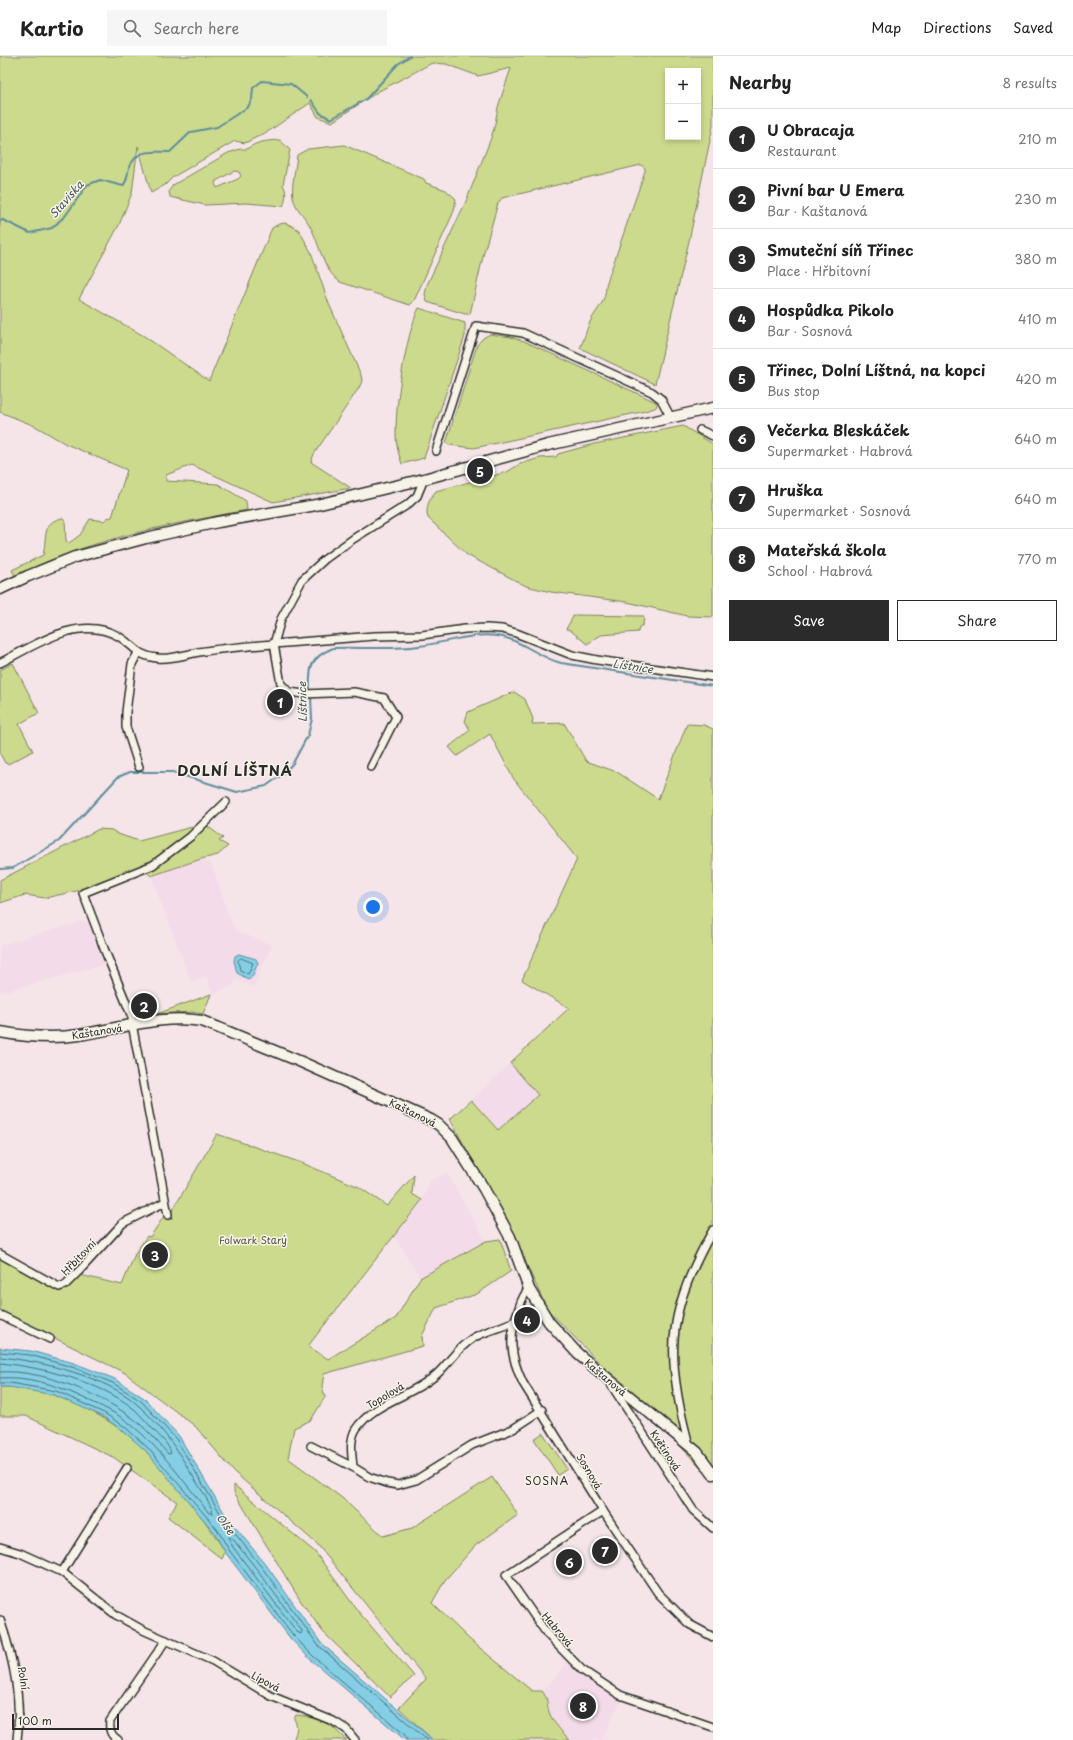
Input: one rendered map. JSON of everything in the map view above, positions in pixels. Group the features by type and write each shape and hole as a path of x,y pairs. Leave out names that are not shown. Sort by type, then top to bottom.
{"street":[{"path":"436,451 476,326 523,333 652,392 661,399 671,418"},
{"path":"0,589 75,557 146,538 218,522 316,505 424,480 548,445 713,408"},
{"path":"700,430 713,436"},
{"path":"370,767 396,717 384,698 354,692 304,694 289,692 281,684 274,644 281,619 302,580 325,559 353,538 407,505 417,496 424,480"},
{"path":"0,663 61,633 81,628 101,630 119,637 138,653 158,659 232,647 374,636 422,635 465,629 487,628 502,629 516,633 572,655 713,677"},
{"path":"138,653 132,664 126,712 126,727 138,766"},
{"path":"168,1214 132,1025 132,1017 83,893 153,865 190,837 226,802"},
{"name":"Kaštanová","path":"0,1032 29,1037 58,1037 79,1035 132,1025 183,1019 202,1021 236,1034 381,1097 422,1115 439,1125 452,1138 484,1189 510,1237 529,1289 549,1322 578,1354 697,1452 713,1474"},
{"name":"Hřbitovní","path":"0,1254 59,1287 65,1285 80,1270 123,1223 165,1202"},
{"path":"689,1446 677,1386 674,1355 675,1330 684,1292 713,1230"},
{"name":"Sosnová","path":"529,1289 520,1304 513,1322 512,1350 516,1367 523,1383 542,1410 603,1511 658,1593 689,1624 713,1637"},
{"path":"0,1315 50,1339"},
{"name":"Topolová","path":"353,1467 352,1438 356,1429 364,1420 382,1406 416,1388 436,1375 456,1352 474,1338 513,1322"},
{"name":"Květinová","path":"608,1379 693,1510 713,1528"},
{"path":"311,1446 353,1467 369,1477 398,1485 416,1480 472,1445 513,1429 542,1410"},
{"path":"62,1572 127,1468"},
{"name":"Habrová","path":"603,1511 506,1575 547,1634 582,1670 620,1695 713,1727"},
{"name":"Lípová","path":"0,1547 26,1556 62,1572 116,1614 143,1630 213,1661 271,1696 333,1721 346,1729 355,1740"},
{"name":"Polní","path":"0,1620 13,1672 20,1722 17,1740"},
{"path":"118,1740 112,1737 109,1728 110,1720 166,1640"}],"shaded area":[{"path":"201,859 212,864 228,914 236,931 272,945 254,987 236,980 233,985 213,994 206,976 191,982 151,876"},
{"path":"83,921 91,923 106,964 0,993 0,945"},
{"path":"510,1063 538,1095 498,1130 471,1100"},
{"path":"447,1173 486,1241 420,1278 394,1236 422,1200 430,1181"},
{"path":"567,1662 591,1683 621,1701 601,1740 570,1740 558,1727 549,1712 547,1698 542,1691"}],"green space":[{"path":"0,56 713,56 713,126 689,241 655,384 580,348 590,322 601,305 606,291 606,285 645,171 645,168 641,165 502,198 498,203 484,252 470,314 465,314 427,302 425,294 427,285 467,199 491,138 498,107 511,68 478,76 446,64 432,63 379,91 332,122 318,117 310,103 269,131 245,143 235,141 173,177 165,185 151,193 138,146 132,193 119,225 79,299 144,336 209,381 272,228 279,224 285,223 299,230 311,252 329,304 361,375 362,381 359,388 314,454 311,462 351,488 273,502 192,465 166,475 166,481 218,484 246,501 247,510 188,521 100,543 71,552 15,576 12,570 43,555 46,532 51,523 63,518 65,520 66,541 69,543 80,535 90,519 104,521 107,518 112,517 127,470 66,444 35,426 0,412"},
{"path":"280,140 290,150 283,185 286,196 283,206 246,203 205,205 170,197 169,191 173,185 228,153 240,149 247,149 258,143 266,141","holes":["234,171 239,172 241,176 238,179 217,188 215,184 216,181"]},
{"path":"344,145 424,179 426,183 446,190 456,199 454,211 414,301 410,305 340,282 334,277 325,263 310,226 294,201 293,187 297,155 308,149"},
{"path":"419,308 465,323 465,336 424,458 402,464 397,448 396,433 398,397 409,336"},
{"path":"490,334 511,337 524,341 656,402 657,406 641,412 474,448 449,445 446,443 477,345 483,338"},
{"path":"683,426 713,444 713,617 687,616 627,602 551,592 526,586 467,555 428,518 428,504 436,491 507,472 520,464 540,458 556,457 558,454 594,444"},
{"path":"574,615 644,616 643,625 639,627 638,632 601,635 587,644 570,630 566,629"},
{"path":"13,663 39,713 19,724 33,751 8,764 5,763 0,754 0,670"},
{"path":"514,692 525,699 533,719 532,724 564,723 586,761 617,772 658,799 687,724 704,725 713,729 713,1480 547,1309 513,1235 450,1119 471,1100 498,1130 538,1095 510,1063 569,1008 522,980 577,859 513,778 490,734 457,756 449,747 470,730 465,721 468,712"},
{"path":"206,825 223,838 219,841 228,846 218,855 201,859 151,876 142,868 81,890 45,898 25,895 0,903 0,880 99,829 112,830 118,834 139,841 188,828"},
{"path":"211,994 203,1014 193,1012 157,1014"},
{"name":"Folwark Starý","path":"217,1134 302,1163 359,1187 387,1206 414,1175 412,1194 422,1200 308,1346 328,1359 396,1318 420,1278 486,1241 500,1239 511,1271 477,1294 436,1308 422,1336 423,1346 324,1374 322,1386 325,1397 311,1420 294,1428 288,1458 342,1498 383,1536 412,1528 492,1477 518,1515 476,1545 445,1580 432,1603 469,1639 532,1691 542,1691 553,1720 570,1740 433,1740 399,1708 426,1679 317,1544 234,1472 195,1426 125,1373 0,1311 0,1256 62,1291 79,1272 84,1276 122,1285 135,1254 147,1236 150,1237 164,1216 171,1213"},
{"path":"0,1387 40,1391 60,1397 100,1416 135,1441 158,1463 194,1507 225,1552 222,1559 168,1517 177,1502 113,1457 26,1416 0,1416"},
{"path":"543,1433 567,1469 558,1475 534,1439"},
{"path":"234,1485 315,1552 357,1610 414,1676 390,1697 323,1632 300,1600 234,1492"},
{"path":"296,1715 322,1721 335,1729 347,1740 293,1740 296,1730 294,1719"}],"water":[{"path":"239,954 256,959 258,963 252,977 248,979 237,973 234,961 235,956"},
{"name":"Olše","path":"0,1348 31,1351 74,1363 115,1379 144,1398 179,1436 226,1516 267,1566 321,1643 433,1740 405,1740 310,1659 290,1638 225,1552 214,1532 145,1450 122,1430 102,1416 54,1395 9,1387 0,1387"}],"waterway":[{"name":"Staviska","path":"311,100 320,113 331,119 366,99 398,64 410,56"},
{"name":"Staviska","path":"0,221 3,220 30,233 52,228 66,215 87,185 100,180 123,186 127,179 129,168 136,157 146,152 170,152 191,132 217,127 248,107 252,99 253,88 262,81 291,84 307,97"},
{"name":"Líštnice","path":"310,692 312,665 319,656 333,648 409,647 430,645 481,635 511,639 546,658 561,663 713,686"},
{"name":"Líštnice","path":"0,869 13,868 59,841 118,777 130,772 172,772 237,792 266,786 283,774 293,763 308,735 312,719 311,696"}],"place":[{"name":"Třinec, Dolní Líštná, na kopci","path":"480,471"},
{"name":"U Obracaja","path":"280,702"},
{"name":"Pivní bar U Emera","path":"144,1006"},
{"name":"Smuteční síň Třinec","path":"155,1255"},
{"name":"Hospůdka Pikolo","path":"527,1320"},
{"name":"Hruška","path":"605,1551"},
{"name":"Večerka Bleskáček","path":"569,1562"},
{"name":"Mateřská škola","path":"583,1706"}],"district":[{"name":"DOLNÍ LÍŠTNÁ","path":"235,770"},
{"name":"SOSNA","path":"547,1480"}]}
